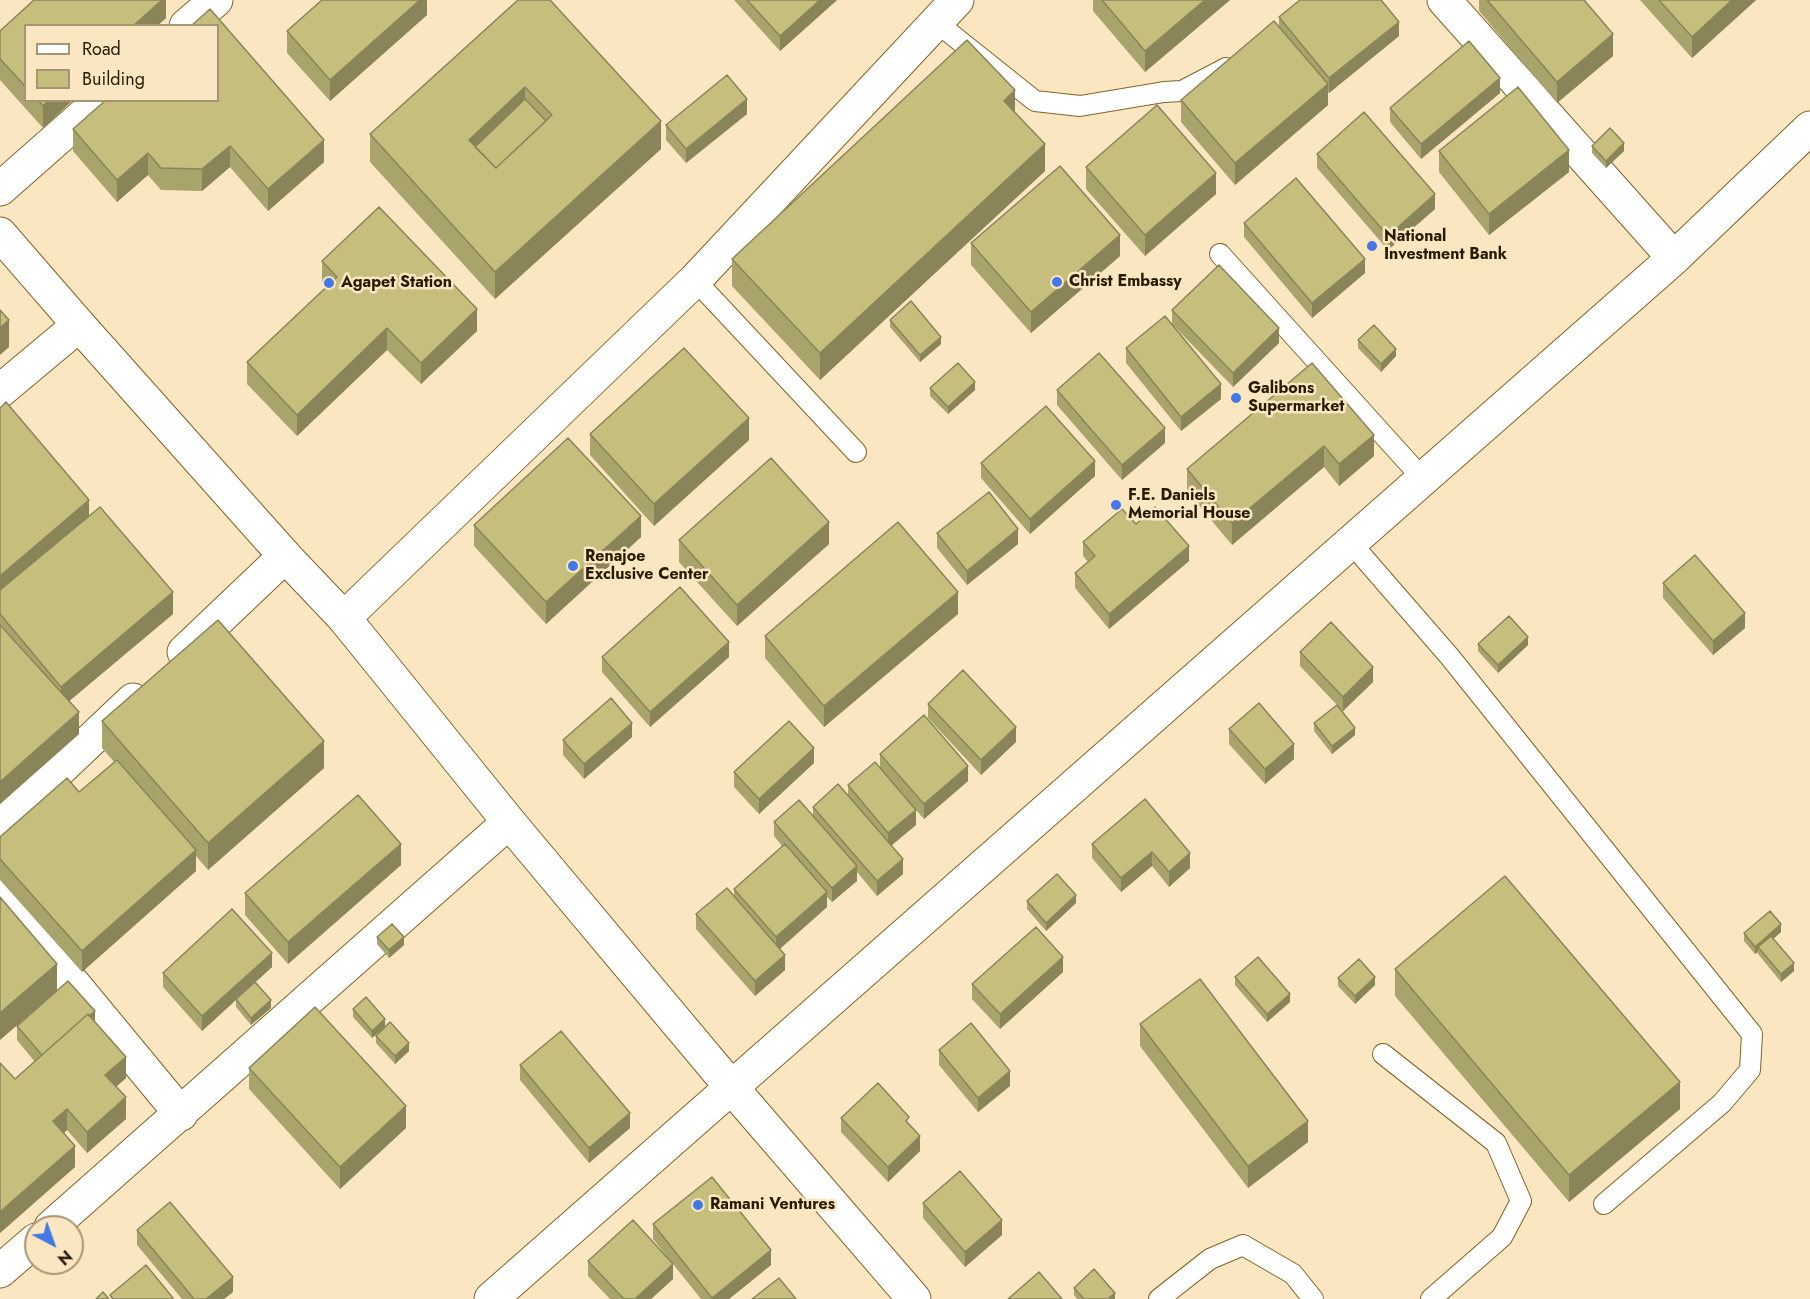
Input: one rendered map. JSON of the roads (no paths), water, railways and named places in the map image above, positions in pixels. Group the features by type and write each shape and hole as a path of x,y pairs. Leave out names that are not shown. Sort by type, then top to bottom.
{"street":[{"path":"188,24 216,0"},
{"path":"1458,5 1674,258"},
{"path":"344,618 695,280 946,11"},
{"path":"0,189 99,102"},
{"path":"491,1299 1674,258 1810,128"},
{"path":"0,234 285,556 344,618 509,822 732,1088 914,1299"},
{"path":"0,391 79,325"},
{"path":"0,826 285,556"},
{"path":"65,1215 509,822"},
{"path":"0,895 181,1114"},
{"path":"0,1271 24,1250"}],"lane":[{"path":"946,11 1035,101 1080,106 1182,91 1222,71 1238,59"},
{"path":"1220,254 1423,479"},
{"path":"695,280 856,452"},
{"path":"1351,543 1450,657 1752,1034 1750,1070 1722,1103 1604,1204"},
{"path":"1383,1054 1496,1143 1521,1201 1502,1237 1431,1299"},
{"path":"1159,1299 1210,1259 1243,1245 1293,1274 1313,1299"}],"place":[{"name":"National Investment Bank","path":"1372,246"},
{"name":"Christ Embassy","path":"1057,282"},
{"name":"Agapet Station","path":"329,283"},
{"name":"Galibons Supermarket","path":"1236,398"},
{"name":"F.E. Daniels Memorial House","path":"1116,505"},
{"name":"Renajoe Exclusive Center","path":"573,566"},
{"name":"Ramani Ventures","path":"698,1205"}]}
